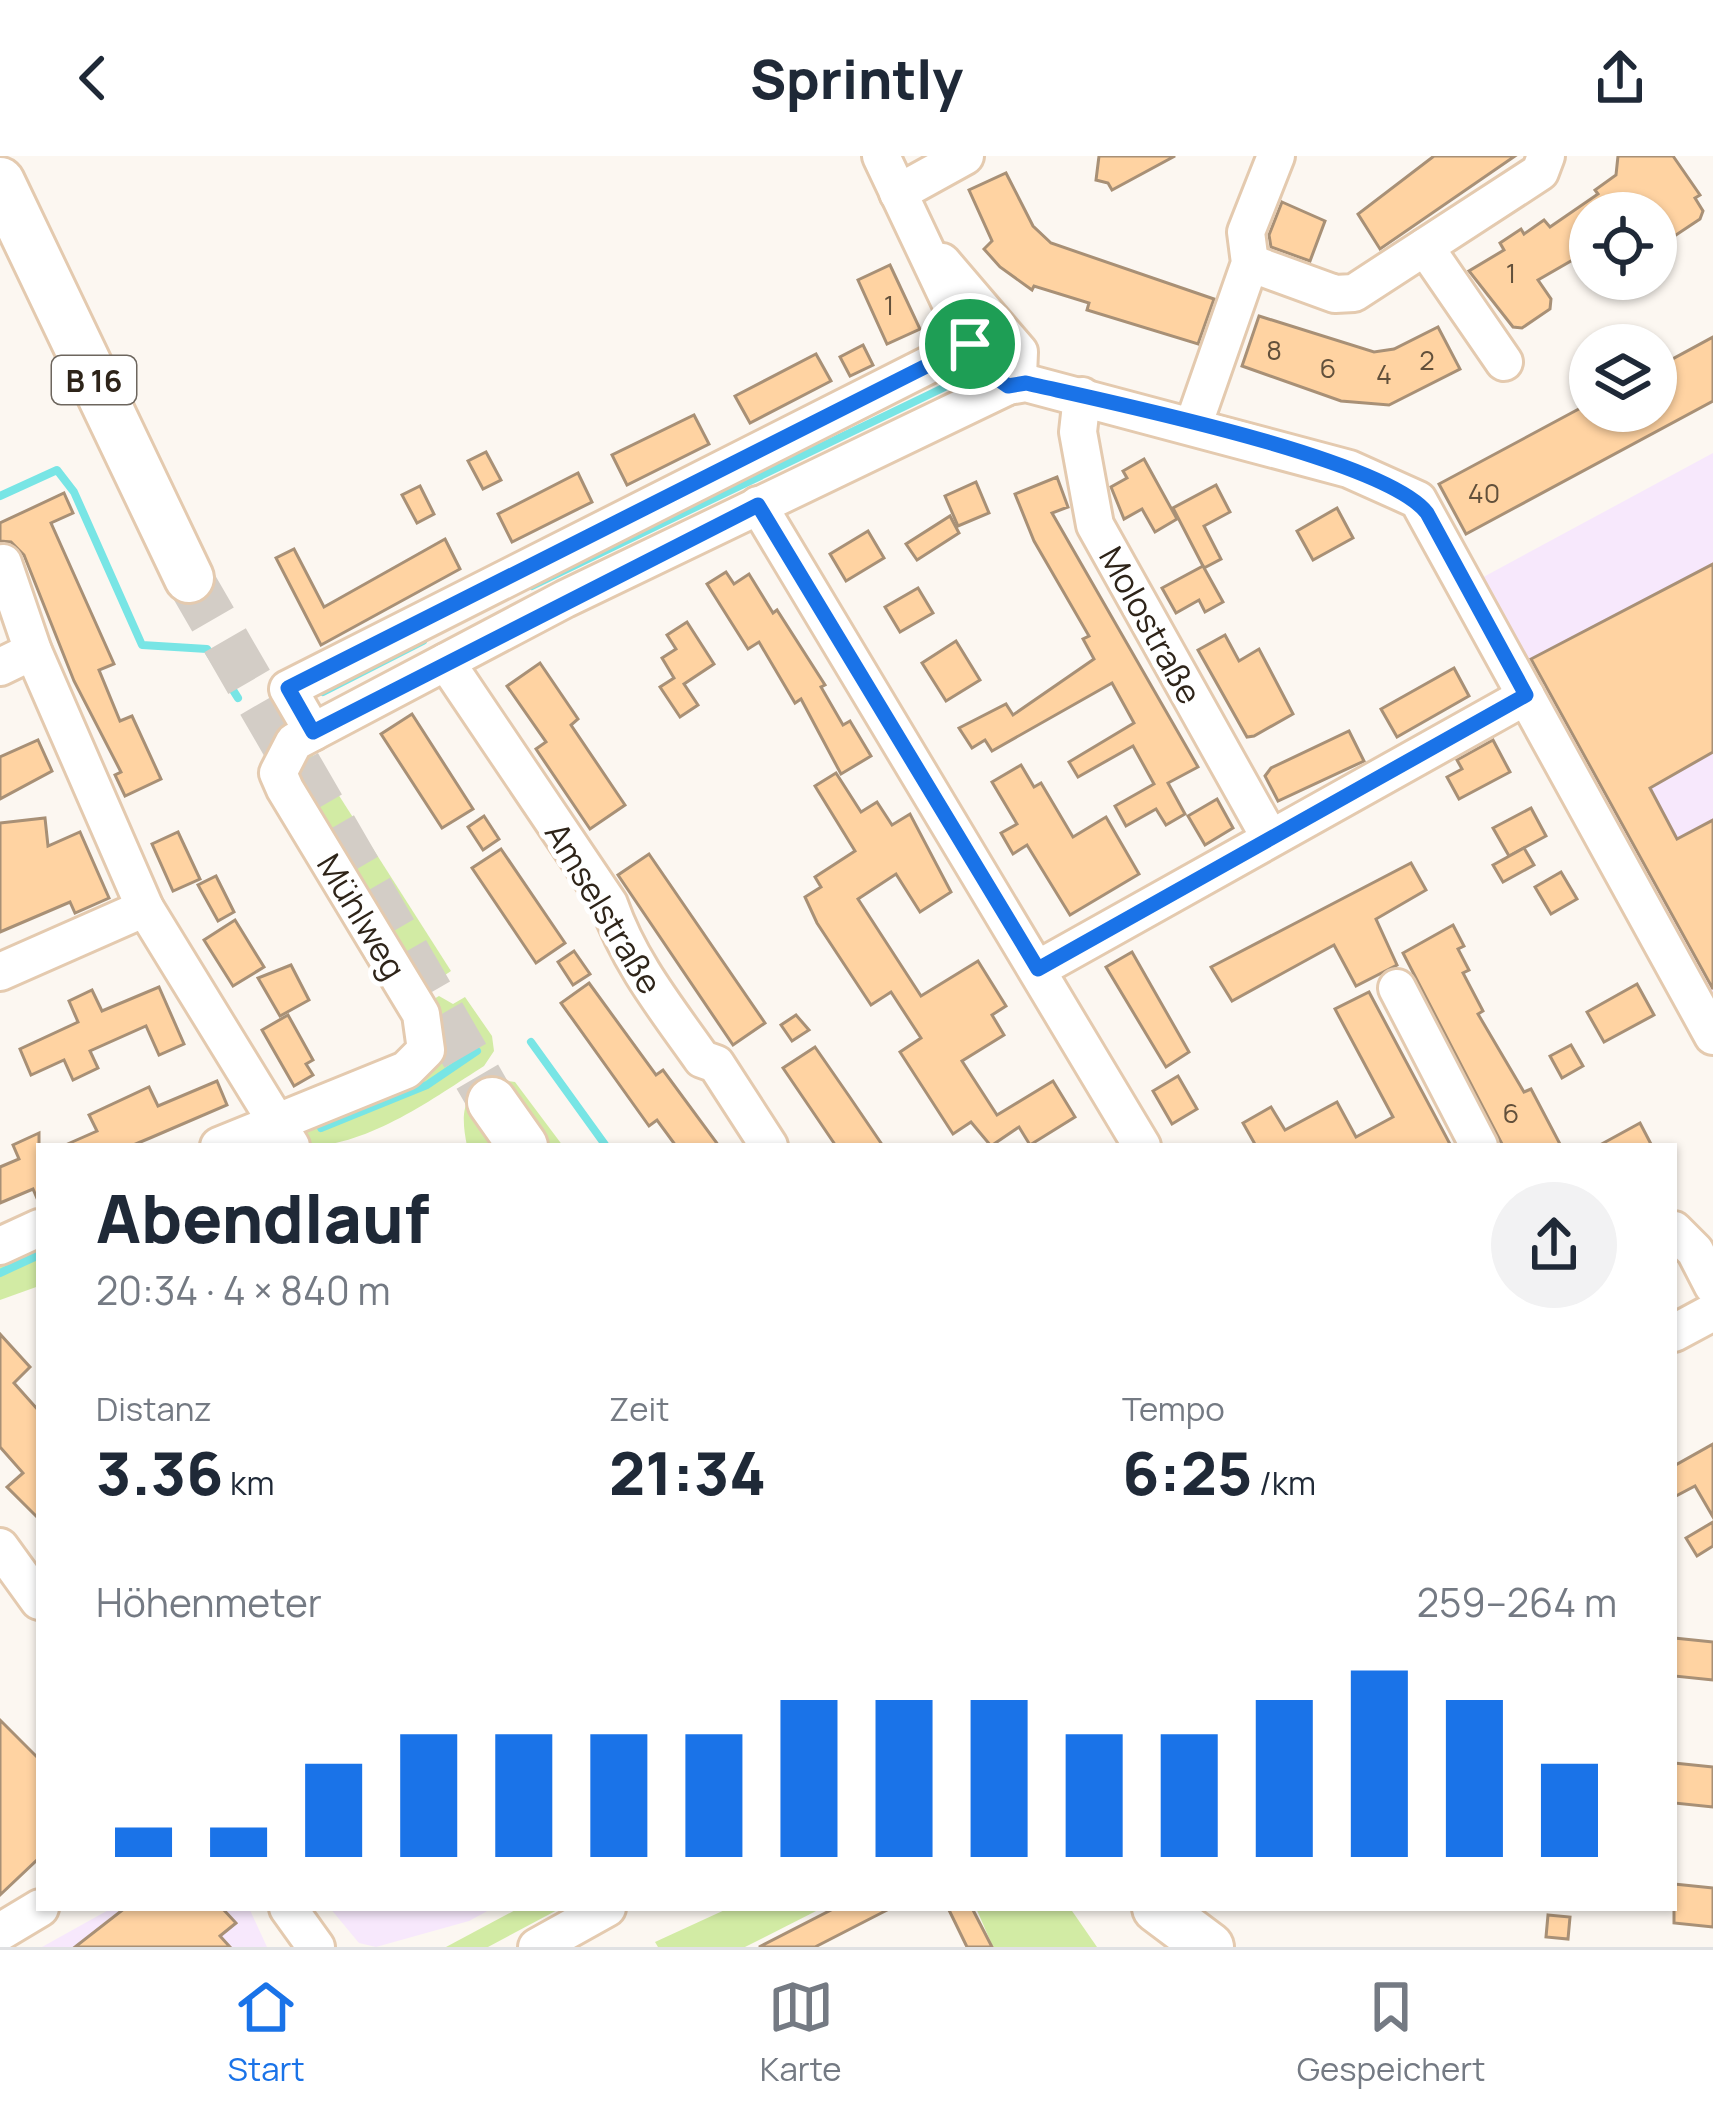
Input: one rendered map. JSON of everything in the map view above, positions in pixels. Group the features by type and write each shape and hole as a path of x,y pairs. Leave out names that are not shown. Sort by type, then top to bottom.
{"main road":[{"name":"B 16","path":"0,182 189,578"},
{"path":"492,1102 521,1143"},
{"path":"1161,1911 1209,1947"}],"street":[{"path":"880,156 970,344 985,370 1008,386"},
{"path":"898,193 965,156"},
{"path":"1193,426 1250,263 1246,232 1276,156"},
{"path":"1250,263 1335,294 1354,293 1540,172 1546,156"},
{"path":"921,242 1002,326 1019,352 1018,376 1008,386"},
{"path":"1424,247 1504,362"},
{"path":"970,344 288,688 313,732 758,505 1008,386 1026,383 1082,396 1349,470 1407,492 1427,513 1713,1036"},
{"name":"Molostraße","path":"1082,396 1078,432 1095,525 1270,838"},
{"path":"758,505 1140,1143"},
{"path":"3,563 33,651 145,908 285,1134 236,1143"},
{"path":"0,667 33,651"},
{"name":"Amselstraße","path":"446,662 608,904 624,947 646,980 702,1060 716,1064 768,1143"},
{"path":"1038,969 1526,695"},
{"name":"Mühlweg","path":"285,1134 417,1062 428,1038 421,1014 278,773 294,742 313,732"},
{"path":"0,972 145,908"},
{"path":"1397,988 1477,1143"},
{"path":"0,1246 36,1229"},
{"path":"1677,1233 1694,1251 1713,1286"},
{"path":"1677,1331 1713,1312"},
{"path":"0,1547 34,1587"},
{"path":"0,1932 36,1910"},
{"path":"290,1911 316,1947"},
{"path":"537,1947 602,1911"}],"shaded area":[{"path":"1713,453 1713,1014 1476,581"},
{"path":"107,1911 250,1911 267,1947 42,1947"},
{"path":"332,1911 487,1911 469,1921 376,1947 359,1943"}],"green space":[{"path":"308,747 451,971 420,992 296,789 297,758"},
{"path":"439,996 453,1004 465,997 492,1036 494,1051 484,1066 378,1129 335,1143 308,1143 305,1128 400,1088 427,1003"},
{"path":"490,1078 515,1082 561,1143 528,1143 481,1126 490,1143 467,1143 465,1107"},
{"path":"36,1243 36,1287 0,1300 0,1260"},
{"path":"513,1911 555,1911 488,1947 446,1947"},
{"path":"722,1911 816,1911 745,1947 658,1947 655,1942"},
{"path":"977,1911 1072,1911 1097,1947 993,1947"}],"building":[{"path":"1099,156 1175,156 1112,190 1108,183 1096,180"},
{"path":"1434,156 1515,156 1380,249 1358,214"},
{"path":"1618,156 1673,156 1700,195 1695,198 1703,211 1700,219 1677,234 1677,192 1596,192 1616,175"},
{"path":"1006,173 1033,226 1051,243 1214,299 1198,344 1087,310 1089,303 1034,286 1032,290 1000,267 984,249 992,241 969,190"},
{"path":"1282,202 1325,221 1310,261 1271,247 1269,235"},
{"path":"1569,214 1569,262 1538,280 1551,299 1550,309 1522,328 1513,327 1469,271 1504,250 1500,243 1521,229 1524,234 1544,220 1550,227"},
{"path":"890,265 920,329 887,344 858,280"},
{"path":"1259,316 1374,352 1394,349 1438,327 1460,369 1389,405 1341,401 1242,366"},
{"path":"1713,337 1713,401 1677,420 1677,357"},
{"path":"863,345 873,365 850,376 840,357"},
{"path":"816,354 831,381 750,423 735,396"},
{"path":"1569,414 1569,432 1655,432 1466,534 1439,484"},
{"path":"694,415 709,444 627,485 612,455"},
{"path":"486,452 501,480 483,489 468,461"},
{"path":"1144,459 1177,519 1155,532 1142,509 1124,519 1111,487 1127,478 1123,471"},
{"path":"578,473 592,502 512,542 498,514"},
{"path":"1057,477 1068,507 1052,513 1198,767 1168,783 1185,814 1166,825 1156,809 1126,826 1115,806 1154,784 1133,746 1078,777 1069,762 1134,723 1112,683 992,751 985,740 972,748 959,728 1006,704 1013,715 1094,659 1083,639 1089,636 1034,541 1015,494"},
{"path":"976,482 989,513 958,526 945,496"},
{"path":"1216,485 1230,512 1204,526 1221,559 1204,568 1173,508"},
{"path":"420,486 434,514 417,523 402,495"},
{"path":"64,493 73,513 51,523 114,664 99,670 120,721 132,716 161,779 125,796 115,775 121,772 74,681 24,555 11,542 0,541 0,523"},
{"path":"1337,508 1353,538 1313,560 1297,531"},
{"path":"950,516 959,533 917,560 906,544"},
{"path":"868,531 884,558 846,581 830,554"},
{"path":"445,539 460,569 321,645 276,558 294,549 324,607"},
{"path":"1713,564 1713,752 1650,788 1677,839 1713,820 1713,989 1531,659"},
{"path":"1203,566 1223,602 1205,612 1199,600 1176,613 1162,588"},
{"path":"726,572 734,584 749,574 825,685 821,687 843,725 850,721 871,756 841,774 801,699 795,703 759,642 748,649 707,584"},
{"path":"918,588 933,613 900,632 885,607"},
{"path":"687,622 714,664 684,684 698,705 680,717 660,687 674,678 662,658 676,649 667,635"},
{"path":"1225,635 1239,661 1259,649 1293,714 1254,736 1247,737 1198,650"},
{"path":"956,641 980,680 946,701 922,663"},
{"path":"540,663 578,719 571,725 625,805 590,829 536,749 546,742 507,686"},
{"path":"1454,668 1469,696 1397,737 1381,709"},
{"path":"412,714 473,809 442,828 381,734"},
{"path":"1349,731 1364,761 1278,801 1265,776 1271,768"},
{"path":"38,740 52,771 0,799 0,757"},
{"path":"1493,740 1510,772 1459,799 1447,777 1462,769 1457,760"},
{"path":"1021,765 1034,787 1041,783 1073,837 1106,817 1139,874 1070,915 1027,845 1013,854 1001,833 1017,824 992,782"},
{"path":"836,773 861,812 877,802 892,825 910,814 951,892 920,912 896,874 858,899 921,996 978,961 1006,1006 992,1015 1004,1035 962,1061 997,1115 1053,1081 1075,1117 1033,1143 1019,1127 995,1143 988,1143 971,1122 953,1134 900,1052 921,1038 891,992 871,1005 805,897 821,887 815,877 855,851 815,786"},
{"path":"1217,799 1233,828 1205,845 1188,816"},
{"path":"1531,808 1546,836 1509,856 1493,828"},
{"path":"484,816 499,839 483,850 468,827"},
{"path":"45,818 48,846 80,832 109,898 75,913 70,902 0,932 0,823"},
{"path":"178,832 200,879 173,891 152,844"},
{"path":"1524,848 1534,865 1503,882 1493,865"},
{"path":"501,849 565,943 536,963 472,868"},
{"path":"649,854 765,1023 733,1045 618,875"},
{"path":"1411,863 1426,890 1376,919 1397,965 1356,986 1334,945 1232,1001 1211,967"},
{"path":"1561,872 1577,899 1551,914 1535,887"},
{"path":"216,876 234,912 218,921 198,885"},
{"path":"235,920 264,967 233,986 204,940"},
{"path":"1453,925 1469,970 1463,973 1483,1011 1478,1014 1524,1092 1531,1089 1559,1143 1501,1143 1403,953"},
{"path":"574,951 590,974 573,985 558,962"},
{"path":"1132,952 1189,1052 1166,1067 1106,967"},
{"path":"291,965 309,1000 280,1016 258,978"},
{"path":"589,983 656,1075 663,1070 717,1143 674,1143 657,1120 649,1126 561,1003"},
{"path":"1637,984 1654,1015 1604,1042 1587,1012"},
{"path":"159,987 184,1044 159,1055 146,1026 90,1051 98,1068 73,1080 64,1060 31,1075 20,1049 78,1022 69,1001 92,990 102,1011"},
{"path":"1369,992 1449,1143 1254,1143 1243,1123 1271,1107 1285,1130 1337,1102 1356,1137 1393,1117 1335,1009"},
{"path":"288,1015 313,1060 306,1064 313,1075 294,1086 262,1030"},
{"path":"796,1015 809,1030 792,1041 781,1025"},
{"path":"1571,1045 1583,1066 1562,1078 1550,1056"},
{"path":"815,1047 881,1143 834,1143 783,1068"},
{"path":"1178,1076 1197,1109 1172,1124 1153,1091"},
{"path":"217,1081 227,1105 138,1143 70,1143 97,1131 89,1115 149,1087 158,1106"},
{"path":"1640,1123 1650,1143 1603,1143"},
{"path":"39,1133 36,1196 33,1189 0,1203 0,1167 19,1159 13,1145"},
{"path":"0,1334 30,1367 14,1383 36,1408 36,1516 7,1487 23,1473 0,1447"},
{"path":"1713,1444 1713,1517 1695,1486 1677,1495 1677,1464"},
{"path":"1713,1522 1713,1546 1697,1556 1686,1538"},
{"path":"1677,1638 1713,1642 1713,1680 1677,1676"},
{"path":"0,1720 36,1756 36,1861 0,1895"},
{"path":"1677,1763 1713,1767 1713,1807 1677,1803"},
{"path":"1677,1884 1713,1888 1713,1927 1674,1923"},
{"path":"121,1911 225,1911 236,1923 220,1936 230,1947 75,1947"},
{"path":"829,1911 885,1911 815,1947 759,1947"},
{"path":"949,1911 974,1911 992,1947 967,1947"},
{"path":"1548,1915 1570,1917 1568,1939 1546,1937"}],"waterway":[{"path":"532,586 947,386"},
{"path":"0,496 57,470 74,492 142,645 207,649 238,698"},
{"path":"323,692 423,641"},
{"path":"251,718 257,727 277,716"},
{"path":"531,1042 604,1143"},
{"path":"321,1128 427,1085 477,1051"},
{"path":"0,1273 36,1256"}],"tunnel":[{"path":"189,578 492,1102"}],"route":[{"path":"970,344 985,370 1008,386 1026,383 1082,396 1343,468 1407,492 1427,513 1526,695 1038,969 758,505 544,610 313,732 288,688 436,614 970,344"}]}
